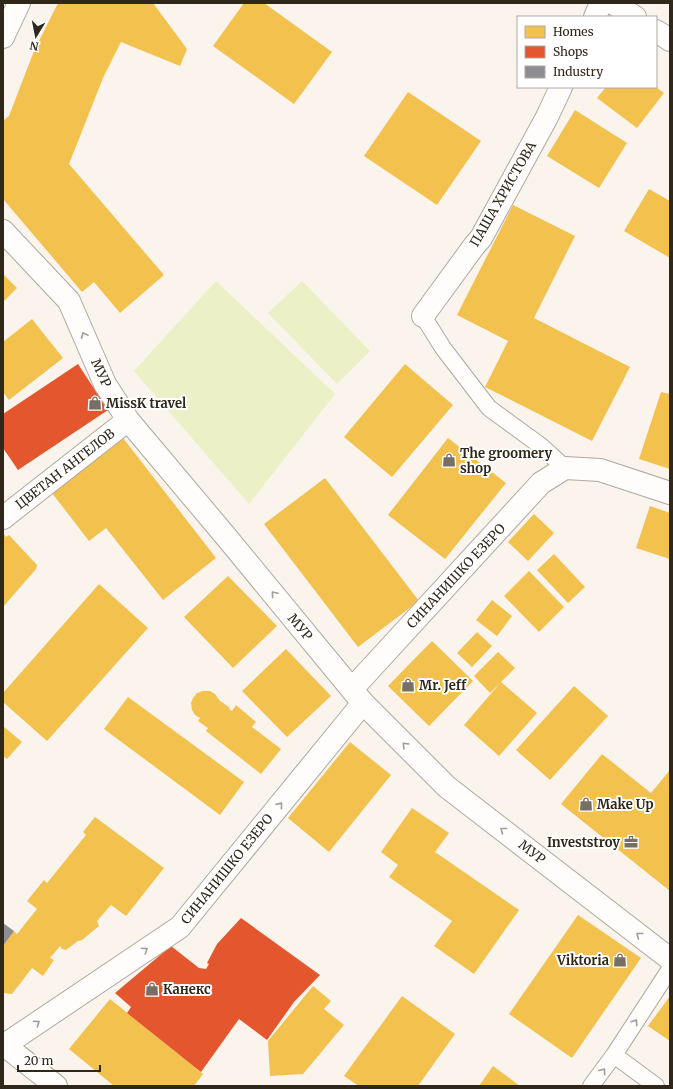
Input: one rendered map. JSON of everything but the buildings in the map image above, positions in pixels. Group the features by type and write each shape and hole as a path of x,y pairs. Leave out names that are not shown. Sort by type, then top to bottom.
{"street":[{"path":"3,37 19,3"},
{"path":"594,16 601,3"},
{"path":"614,3 634,16"},
{"path":"657,32 670,40"},
{"name":"ПАША ХРИСТОВА","path":"423,316 481,238 547,117 561,88"},
{"name":"МУР","path":"3,231 69,301 105,384 128,420 357,696 447,787 670,959"},
{"name":"ЦВЕТАН АНГЕЛОВ","path":"3,518 128,420"},
{"path":"565,468 600,470 670,493"},
{"name":"СИНАНИШКО ЕЗЕРО","path":"4,1045 180,927 357,696 541,483 565,468"},
{"path":"4,1045 56,1086"}],"lane":[{"path":"423,316 443,348 489,408 541,446 565,468"},
{"path":"592,1086 670,969"},
{"path":"614,1055 656,1086"}],"green space":[{"path":"216,281 335,394 249,504 134,371"},
{"path":"302,281 370,351 337,384 268,313"}],"place":[{"name":"MissK travel","path":"95,403"},
{"name":"The groomery shop","path":"449,460"},
{"name":"Mr. Jeff","path":"408,685"},
{"name":"Make Up","path":"586,804"},
{"name":"Investstroy","path":"631,842"},
{"name":"Viktoria","path":"620,960"},
{"name":"Канекс","path":"152,989"}]}
